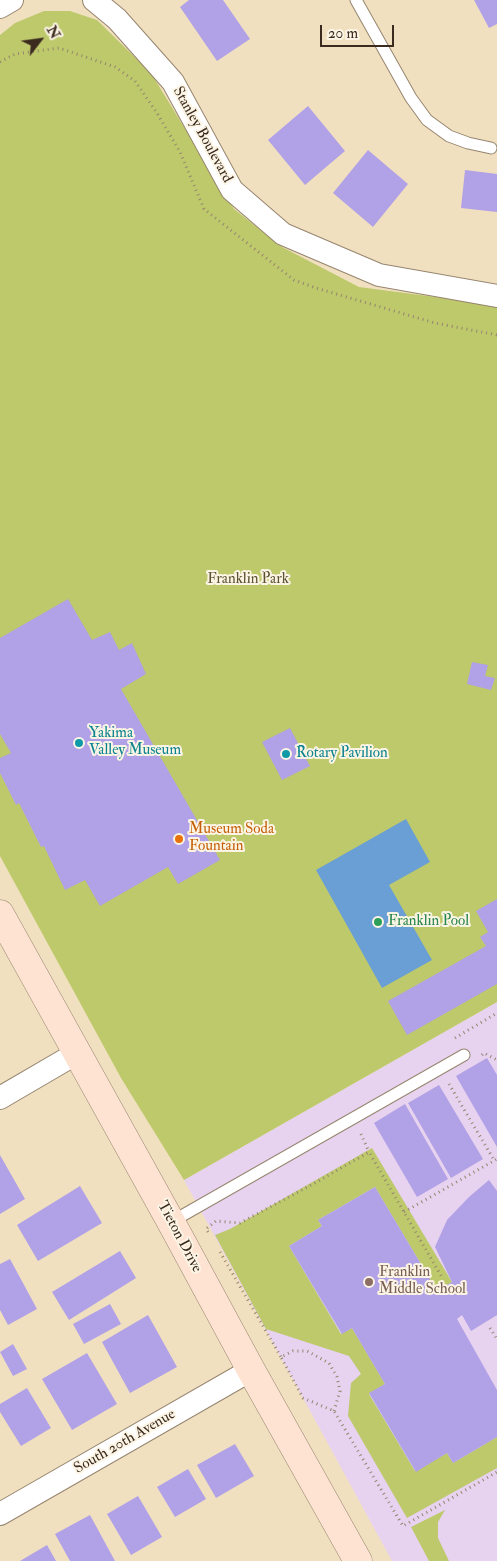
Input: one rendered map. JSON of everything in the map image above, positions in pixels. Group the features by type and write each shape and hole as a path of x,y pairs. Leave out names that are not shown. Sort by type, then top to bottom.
{"main road":[{"name":"Tieton Drive","path":"0,914 358,1561"}],"street":[{"path":"0,7 12,0"},
{"name":"Stanley Boulevard","path":"94,0 117,19 173,82 232,190 283,234 379,275 497,296"},
{"path":"0,1098 77,1053"},
{"name":"South 20th Avenue","path":"0,1514 251,1370"}],"lane":[{"path":"356,0 411,98 427,120 449,136 491,148"},
{"path":"171,1222 464,1055"}],"path":[{"path":"404,1212 495,1160 445,1077"},
{"path":"211,1237 206,1229 216,1222 240,1223 369,1152 442,1279"},
{"path":"216,1246 303,1398 334,1411 403,1526 497,1472"},
{"path":"490,1328 497,1339"},
{"path":"281,1357 293,1351 307,1351 330,1363 337,1377 340,1391 334,1411"}],"shaded area":[{"name":"Franklin Middle School","path":"497,1002 497,1561 392,1561 184,1180"}],"green space":[{"name":"Franklin Park","path":"44,11 70,11 97,20 151,73 234,209 282,247 359,287 497,305 497,1002 184,1180 121,1078 0,856 0,35 15,23"},
{"path":"372,1148 452,1282 437,1291 375,1187 318,1220 322,1226 289,1246 341,1334 352,1328 385,1384 369,1394 415,1471 447,1453 453,1463 497,1437 497,1468 407,1518 348,1416 351,1383 361,1374 349,1356 266,1329 215,1235 230,1229"},
{"path":"445,1510 438,1522 438,1538 449,1561 429,1561 411,1527"}],"water":[{"name":"Franklin Pool","path":"406,819 430,862 389,885 432,960 382,988 316,870"}],"building":[{"path":"189,0 223,0 250,39 217,61 180,7"},
{"path":"474,0 497,0 497,24 489,28"},
{"path":"308,106 345,151 305,185 268,140"},
{"path":"368,150 408,184 373,227 333,193"},
{"path":"465,170 497,174 497,212 461,208"},
{"name":"Yakima Valley Museum","path":"68,599 92,640 110,632 119,650 132,643 146,674 121,689 220,860 178,884 168,867 100,906 85,880 65,890 44,846 41,847 19,803 16,805 0,773 0,758 11,753 0,734 0,638"},
{"path":"472,662 488,665 485,676 495,678 491,690 467,684"},
{"name":"Rotary Pavilion","path":"290,728 310,766 282,780 262,742"},
{"path":"497,899 497,984 407,1035 388,1001 486,946 480,937 488,932 476,911"},
{"path":"487,1058 497,1075 497,1147 456,1076"},
{"path":"439,1085 483,1159 451,1178 408,1103"},
{"path":"405,1104 448,1179 417,1197 374,1123"},
{"path":"0,1155 25,1199 0,1214"},
{"path":"489,1180 497,1191 497,1315 471,1331 462,1315 457,1319 497,1390 497,1437 453,1463 447,1453 416,1472 369,1393 385,1384 352,1328 342,1334 289,1246 322,1226 318,1220 375,1187 437,1291 452,1282 435,1247 447,1220"},
{"path":"80,1186 102,1223 38,1261 17,1225"},
{"path":"120,1251 136,1278 69,1320 52,1292"},
{"path":"10,1259 37,1309 8,1325 0,1310 0,1264"},
{"path":"110,1304 121,1324 84,1344 73,1324"},
{"path":"148,1315 177,1367 130,1393 102,1342"},
{"path":"13,1344 27,1369 13,1376 0,1352"},
{"path":"87,1353 117,1404 72,1430 42,1379"},
{"path":"27,1388 51,1428 21,1446 0,1412 0,1404"},
{"path":"235,1444 254,1476 216,1498 197,1465"},
{"path":"188,1469 206,1499 175,1517 157,1487"},
{"path":"138,1496 162,1537 131,1555 107,1514"},
{"path":"90,1515 115,1561 70,1561 55,1534"},
{"path":"47,1545 56,1561 20,1561"}],"place":[{"name":"Yakima Valley Museum","path":"79,743"},
{"name":"Rotary Pavilion","path":"286,754"},
{"name":"Museum Soda Fountain","path":"179,839"},
{"name":"Franklin Pool","path":"378,922"},
{"name":"Franklin Middle School","path":"369,1282"}]}
